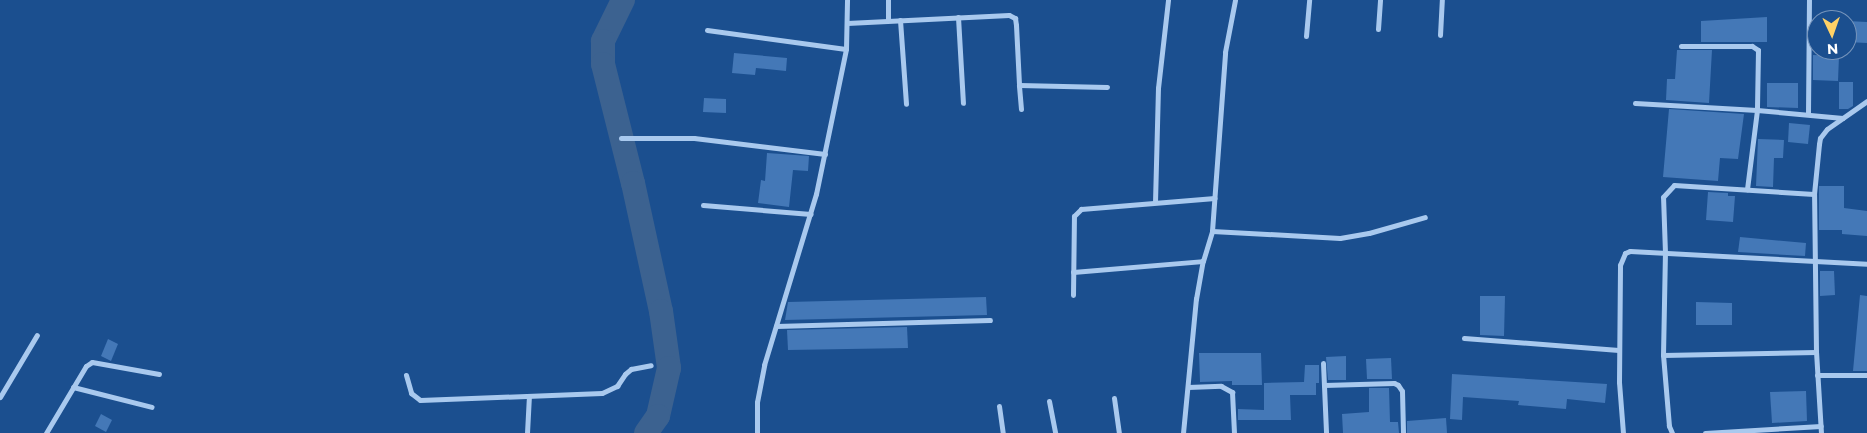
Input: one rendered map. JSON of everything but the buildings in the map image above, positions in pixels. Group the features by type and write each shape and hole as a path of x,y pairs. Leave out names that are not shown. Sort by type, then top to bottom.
{"street":[{"path":"757,433 756,416 760,386 776,326 811,214 825,154 846,49 847,0"},
{"path":"888,0 888,20"},
{"path":"1155,202 1158,88 1168,0"},
{"path":"1183,433 1196,300 1203,261 1212,230 1225,52 1235,0"},
{"path":"1306,36 1309,0"},
{"path":"1378,30 1380,0"},
{"path":"1440,35 1442,0"},
{"path":"1808,114 1809,0"},
{"path":"847,23 1009,14 1014,18 1021,109"},
{"path":"958,17 963,103"},
{"path":"900,20 906,104"},
{"path":"707,30 846,49"},
{"path":"1681,46 1755,47 1759,55 1757,110 1747,189"},
{"path":"1019,85 1107,87"},
{"path":"1821,433 1816,352 1814,261 1814,194 1820,138 1827,129 1867,101"},
{"path":"1635,103 1757,110 1844,118"},
{"path":"621,138 694,138 825,154"},
{"path":"1672,433 1669,426 1663,355 1663,197 1674,185 1814,194"},
{"path":"1073,295 1074,216 1077,212 1086,207 1215,198"},
{"path":"703,205 811,214"},
{"path":"1212,230 1340,238 1369,233 1425,217"},
{"path":"1624,433 1619,382 1622,257 1630,251 1867,264"},
{"path":"1074,272 1203,261"},
{"path":"776,326 990,320"},
{"path":"0,397 37,335"},
{"path":"1464,338 1619,350"},
{"path":"1663,355 1816,352"},
{"path":"46,433 86,366 92,362 158,374"},
{"path":"1323,363 1326,433"},
{"path":"406,375 412,393 420,400 602,393 617,386 631,369 651,364"},
{"path":"1817,374 1867,375"},
{"path":"1324,386 1394,383 1398,385 1402,392 1403,433"},
{"path":"1188,387 1222,386 1232,392 1234,433"},
{"path":"73,387 152,407"},
{"path":"527,433 529,396"},
{"path":"1114,398 1119,433"},
{"path":"1049,401 1055,433"},
{"path":"999,406 1003,433"},
{"path":"1705,433 1821,426"}],"waterway":[{"path":"623,0 603,41 603,64 633,183 661,311 669,368 658,416 646,433"}]}
